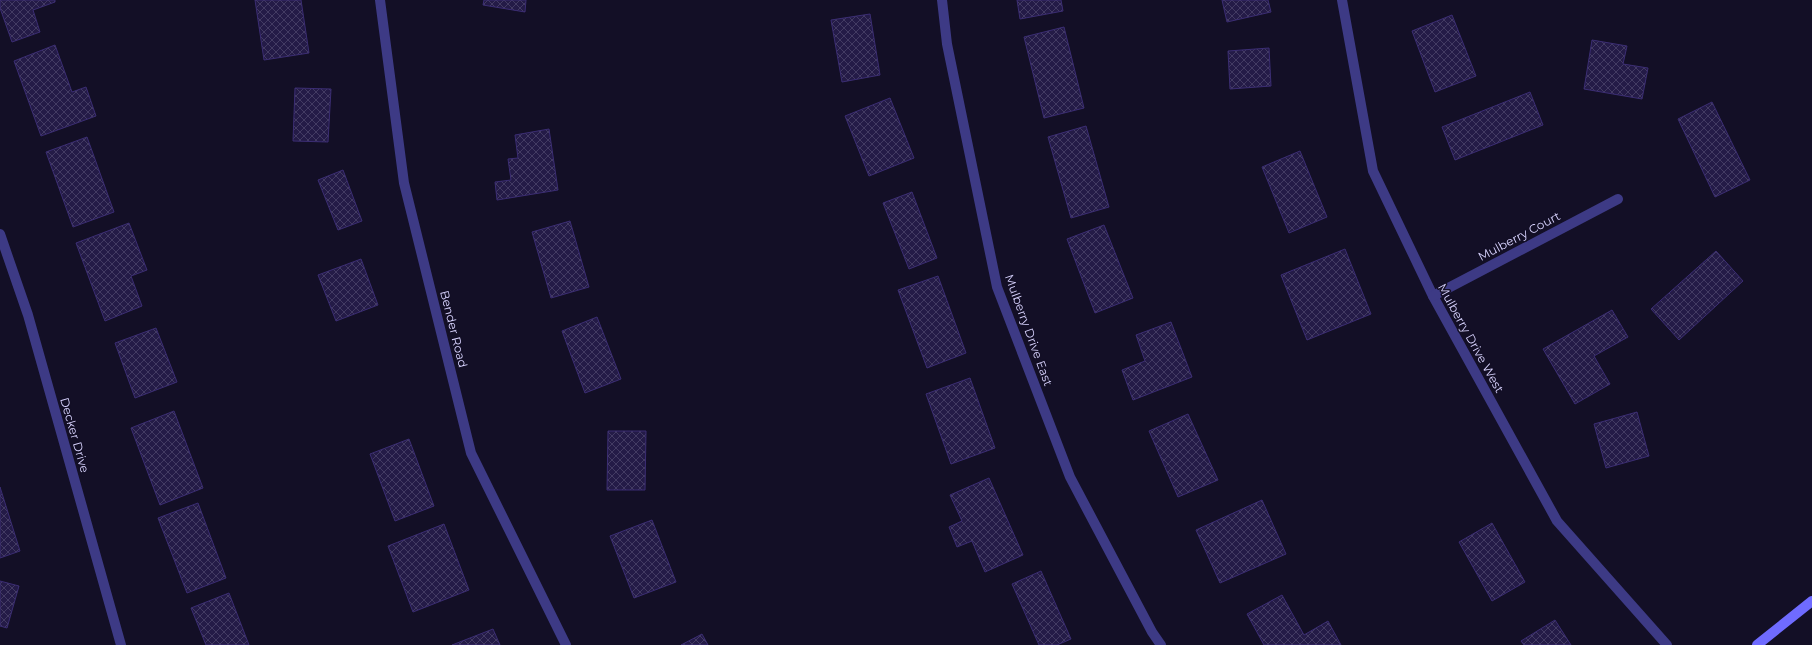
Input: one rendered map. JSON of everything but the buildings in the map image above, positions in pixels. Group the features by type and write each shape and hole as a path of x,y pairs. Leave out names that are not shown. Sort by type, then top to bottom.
{"street":[{"name":"Bender Road","path":"380,0 404,183 471,453 566,645"},
{"name":"Mulberry Drive East","path":"942,0 947,44 997,287 1070,477 1152,632 1161,645"},
{"name":"Mulberry Drive West","path":"1342,0 1373,171 1433,296 1557,521 1667,645"},
{"name":"Mulberry Court","path":"1433,296 1618,199"},
{"name":"Decker Drive","path":"0,234 28,315 121,645"},
{"path":"1758,645 1812,601"}]}
